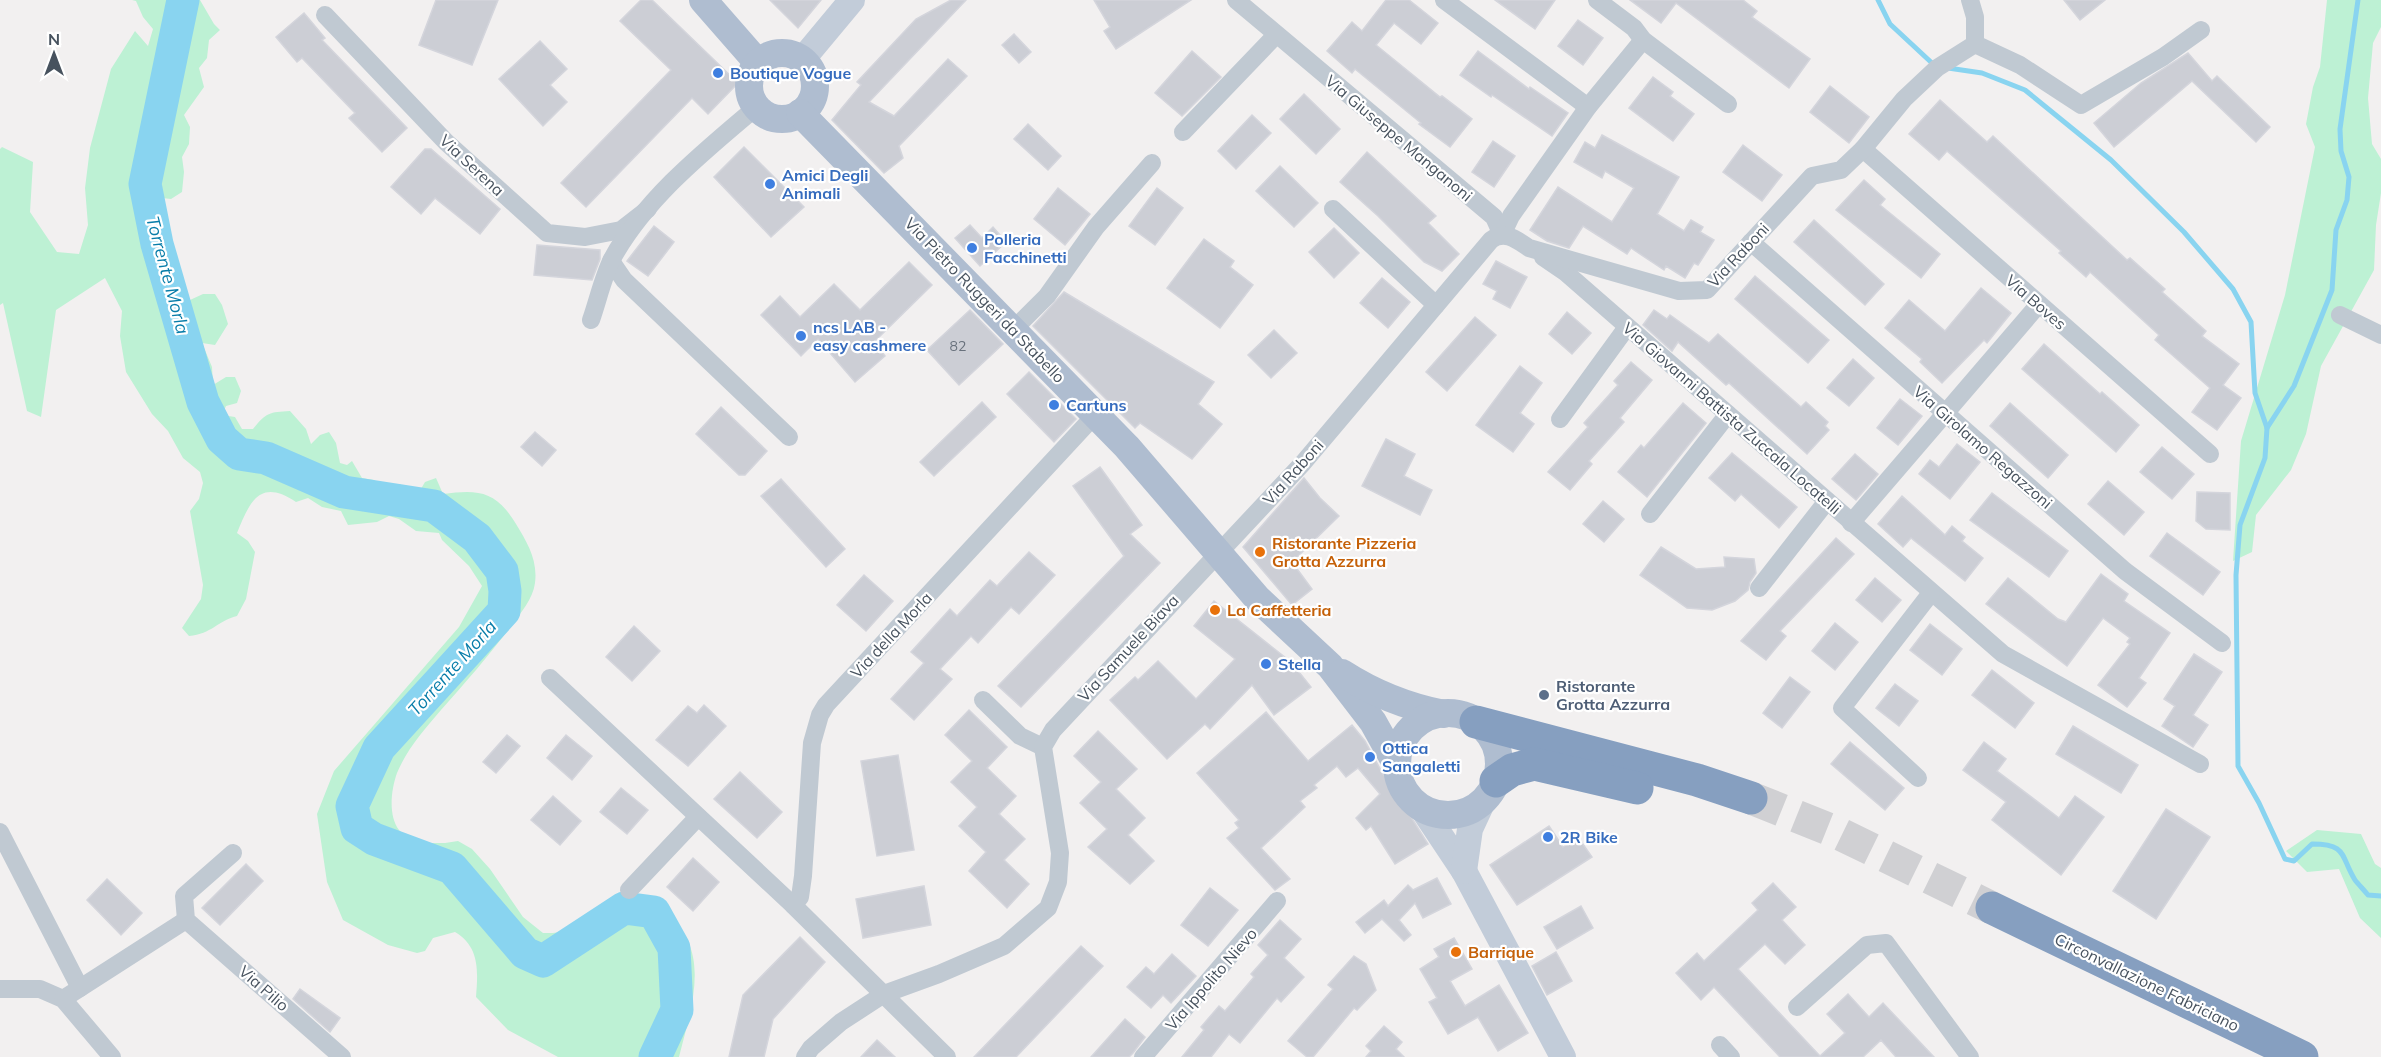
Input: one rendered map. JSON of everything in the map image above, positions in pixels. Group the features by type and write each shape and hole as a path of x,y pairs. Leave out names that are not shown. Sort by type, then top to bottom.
{"highway":[{"path":"1476,722 1697,780 1748,808 1723,809 1547,765 1522,765 1489,791"},
{"name":"Circonvallazione Fabriciano","path":"2259,1057 1988,916 2302,1057"}],"main road":[{"path":"703,0 759,64"},
{"path":"777,54 787,54 802,60 810,69 815,86 809,104 800,113 785,118 775,118 766,114 752,100 750,90 750,79 759,64 768,56 777,54"},
{"name":"Via Pietro Ruggeri da Stabello","path":"800,113 1096,414 1157,480 1257,598 1330,666 1373,722 1397,765 1401,783 1422,808"},
{"path":"1330,666 1361,685 1385,696 1418,708 1461,715 1476,722 1488,733 1496,748 1499,764 1489,791 1469,810 1454,814 1437,813 1422,808"},
{"path":"1397,765 1400,749 1407,734 1427,718 1444,714"}],"street":[{"path":"802,60 852,0"},
{"name":"Via Giuseppe Manganoni","path":"1236,0 1494,218 1502,235"},
{"path":"1444,0 1588,107"},
{"path":"1597,0 1634,28 1642,40 1728,104"},
{"path":"1970,0 1975,17 1975,44 2020,65 2081,105 2163,57 2201,30"},
{"name":"Via Serena","path":"326,15 446,142 547,233 585,237 621,230 648,208"},
{"path":"1502,235 1511,216 1588,107 1642,40"},
{"path":"1183,132 1282,41"},
{"name":"Via Raboni","path":"1217,553 1303,463 1491,240 1502,235 1511,237 1529,248 1679,291 1707,290 1812,176 1841,170 1863,149 1904,99 1937,68 1975,44"},
{"path":"591,320 611,261 648,208 678,177 758,105"},
{"name":"Via Boves","path":"1863,149 2210,454"},
{"path":"1013,330 1047,296 1096,227 1152,163"},
{"path":"1333,209 1436,305"},
{"name":"Via Girolamo Regazzoni","path":"1750,242 2125,571 2222,643"},
{"name":"Via Giovanni Battista Zuccala Locatelli","path":"1529,248 1565,272 2003,654 2200,764"},
{"path":"611,261 629,285 789,437"},
{"path":"1851,523 2038,304"},
{"path":"2340,315 2381,336"},
{"path":"1560,419 1627,327"},
{"name":"Via della Morla","path":"793,905 800,897 803,876 812,743 820,715 826,705 1096,414"},
{"path":"1650,514 1728,414"},
{"path":"1759,588 1827,501"},
{"name":"Via Samuele Biava","path":"1043,747 1060,722 1217,553"},
{"path":"1918,778 1842,708 1931,593"},
{"path":"550,678 793,905 947,1057"},
{"path":"805,1057 811,1048 841,1022 884,993 939,974 1004,946 1048,908 1058,882 1060,853 1043,747 1020,736 983,700"},
{"path":"1464,871 1470,829 1489,791"},
{"name":"Via Pietro Ruggeri da Stabello","path":"1422,808 1464,871 1563,1057"},
{"path":"628,890 698,817"},
{"path":"0,832 80,988"},
{"path":"63,999 186,920 184,896 233,853"},
{"name":"Via Ippolito Nievo","path":"1143,1057 1277,901"},
{"name":"Via Pilio","path":"186,920 342,1057"},
{"path":"1797,1007 1867,945 1886,943 1970,1057"},
{"path":"0,989 40,989 63,999 112,1057"}],"green space":[{"path":"132,0 200,0 220,30 209,40 207,58 199,68 204,87 184,115 190,127 189,144 182,157 184,172 182,192 171,199 162,198 158,210 159,232 166,251 168,266 182,281 190,300 203,294 215,294 222,305 228,324 215,345 202,343 212,367 213,385 226,377 235,377 241,391 237,403 226,406 222,415 235,417 242,429 253,429 268,414 290,411 306,429 311,444 320,435 329,432 336,443 340,463 347,465 352,461 362,478 374,480 388,490 400,484 415,499 425,482 436,478 443,494 467,492 485,495 494,499 509,513 531,552 535,567 535,583 526,606 486,659 422,732 401,764 392,795 393,817 399,830 408,837 411,843 458,841 472,849 490,869 523,917 543,933 570,929 614,909 634,904 653,909 663,915 679,928 689,944 694,961 695,980 692,1000 679,1057 558,1057 508,1030 476,997 476,960 469,945 455,932 433,938 425,951 417,953 388,945 343,920 327,882 317,814 334,771 459,627 482,586 469,566 442,540 439,533 416,531 399,519 389,516 377,522 348,525 341,511 322,507 308,498 296,502 284,495 273,492 265,493 252,503 237,533 248,541 255,552 246,599 237,616 203,633 189,636 182,628 201,599 203,585 190,511 199,499 203,483 200,472 183,458 168,431 152,414 126,372 120,336 122,311 105,278 56,310 41,417 27,411 3,303 0,305 0,149 2,147 33,162 30,212 57,252 79,254 88,225 85,188 90,148 111,69 135,31 148,46 153,29 143,17 136,1"},
{"path":"2327,0 2381,0 2381,27 2373,43 2368,98 2372,144 2381,159 2381,193 2376,225 2374,270 2321,366 2306,434 2291,470 2256,515 2252,552 2233,561 2241,441 2285,295 2315,147 2306,124 2313,87 2320,67"},
{"path":"2317,830 2361,834 2375,864 2381,868 2381,938 2360,918 2339,869 2307,872 2286,851"}],"building":[{"path":"436,0 498,0 472,65 419,45"},
{"path":"641,0 652,0 738,83 708,114 692,98 586,207 561,183 671,70 620,21"},
{"path":"770,0 821,0 798,28"},
{"path":"951,0 966,0 869,102 894,116 948,59 967,76 899,146 903,158 884,173 832,120 861,85 857,82 916,19"},
{"path":"1094,0 1191,0 1116,49 1104,31 1110,27"},
{"path":"1386,0 1409,0 1438,23 1421,44 1394,23 1376,45 1440,97 1442,96 1472,119 1450,147 1419,124 1421,123 1355,69 1352,73 1327,51 1352,22 1362,31"},
{"path":"1495,0 1555,0 1535,29"},
{"path":"1630,0 1743,0 1757,11 1752,17 1810,59 1789,88 1676,3 1661,23"},
{"path":"2064,0 2105,0 2080,20"},
{"path":"304,13 325,38 322,40 407,128 382,152 349,118 355,113 302,58 297,62 276,37"},
{"path":"1578,20 1603,38 1583,65 1558,46"},
{"path":"1014,34 1031,52 1019,63 1002,45"},
{"path":"540,41 567,69 550,85 567,102 543,126 499,79"},
{"path":"1192,51 1221,77 1182,116 1155,93"},
{"path":"1478,51 1529,89 1530,87 1568,113 1552,136 1460,75"},
{"path":"2188,53 2212,81 2217,76 2270,127 2256,142 2192,81 2114,147 2094,123 2141,83"},
{"path":"1653,77 1673,92 1670,96 1694,114 1673,141 1629,108"},
{"path":"1830,86 1869,117 1849,143 1810,112"},
{"path":"1304,94 1340,129 1316,154 1280,119"},
{"path":"1940,100 1987,142 1993,136 2127,260 2130,258 2165,289 2162,292 2206,331 2202,336 2239,364 2223,385 2241,398 2217,430 2192,412 2210,388 2155,340 2159,335 2090,272 2086,277 2059,253 2061,251 1947,151 1939,160 1909,134"},
{"path":"1252,115 1271,133 1236,169 1218,151"},
{"path":"1028,124 1061,156 1048,170 1014,139"},
{"path":"1602,135 1679,177 1657,214 1684,231 1691,220 1703,227 1700,232 1714,240 1698,265 1694,263 1685,278 1666,266 1664,270 1631,248 1627,254 1583,226 1569,248 1547,241 1530,230 1558,187 1612,222 1634,188 1605,171 1602,178 1574,162 1585,142 1595,148"},
{"path":"1493,141 1515,156 1494,187 1472,172"},
{"path":"1743,145 1782,175 1762,201 1723,172"},
{"path":"744,147 804,207 771,237 714,177"},
{"path":"425,149 431,149 500,209 480,234 435,198 421,214 391,187"},
{"path":"1367,152 1436,216 1428,223 1459,254 1442,271 1424,262 1340,182"},
{"path":"1280,166 1318,203 1294,227 1256,191"},
{"path":"1864,180 1885,199 1880,205 1940,254 1921,278 1836,210"},
{"path":"1058,188 1090,214 1065,245 1034,219"},
{"path":"1157,188 1183,208 1155,245 1129,226"},
{"path":"1814,220 1884,284 1865,305 1794,242"},
{"path":"970,225 982,238 993,227 1006,242 980,266 955,238"},
{"path":"654,226 674,242 648,276 627,261"},
{"path":"1334,228 1359,253 1334,278 1309,252"},
{"path":"1204,239 1234,261 1230,267 1253,285 1220,328 1167,288"},
{"path":"537,245 600,250 600,259 592,280 534,275"},
{"path":"1496,261 1527,277 1510,308 1493,299 1497,291 1483,284"},
{"path":"909,262 932,285 874,342 885,356 855,382 818,339 801,356 761,315 780,296 800,317 834,284 860,310"},
{"path":"1755,276 1829,340 1808,363 1735,299"},
{"path":"1382,278 1410,302 1388,328 1360,303"},
{"path":"1981,288 2011,313 1987,343 1984,340 1942,383 1920,362 1922,359 1885,328 1909,300 1945,331"},
{"path":"1064,292 1214,382 1198,404 1222,424 1192,459 1140,423 1135,428 1033,326"},
{"path":"970,310 1003,344 959,385 927,350"},
{"path":"1654,310 1667,319 1670,315 1709,343 1718,334 1801,407 1806,402 1828,422 1825,426 1829,430 1807,454 1729,383 1726,385 1678,342 1672,351 1643,325"},
{"path":"1567,312 1591,333 1572,354 1549,334"},
{"path":"1475,317 1496,335 1447,391 1426,372"},
{"path":"1274,330 1297,353 1271,378 1248,355"},
{"path":"2044,344 2139,425 2116,452 2022,369"},
{"path":"1853,359 1874,378 1849,406 1827,388"},
{"path":"1631,362 1652,380 1620,418 1624,422 1589,461 1592,464 1570,490 1548,472 1588,427 1584,423 1618,385 1614,381"},
{"path":"1520,366 1542,383 1520,413 1534,424 1513,452 1476,425"},
{"path":"1029,372 1076,419 1054,442 1007,394"},
{"path":"1900,399 1922,416 1898,445 1877,428"},
{"path":"982,402 996,417 934,476 920,462"},
{"path":"1683,403 1706,423 1647,497 1618,472 1641,445 1644,448"},
{"path":"2010,403 2068,455 2048,478 1990,426"},
{"path":"721,407 767,451 745,475 739,475 696,434"},
{"path":"535,432 556,450 542,466 521,447"},
{"path":"1386,439 1415,454 1404,476 1432,490 1420,515 1362,486"},
{"path":"1957,444 1980,462 1950,499 1919,474 1930,460 1939,467"},
{"path":"2162,447 2194,474 2172,499 2140,472"},
{"path":"1732,453 1797,507 1779,528 1741,494 1735,501 1709,478"},
{"path":"1855,454 1878,474 1856,500 1832,479"},
{"path":"1100,467 1142,525 1130,534 1160,563 1021,707 998,686 1124,556 1073,486"},
{"path":"1304,478 1339,516 1292,562 1312,589 1292,605 1243,547"},
{"path":"781,479 845,549 826,567 761,496"},
{"path":"2108,481 2144,512 2124,535 2088,504"},
{"path":"2197,492 2230,493 2230,530 2206,529 2196,521"},
{"path":"1992,493 2068,551 2049,577 1970,520"},
{"path":"1902,496 1945,535 1952,526 1965,537 1962,541 1983,558 1965,581 1911,538 1903,547 1878,524"},
{"path":"1603,501 1624,519 1604,542 1583,524"},
{"path":"2167,533 2220,572 2203,595 2150,556"},
{"path":"1836,538 1854,554 1780,631 1786,636 1766,660 1741,641"},
{"path":"1661,547 1696,569 1725,567 1724,557 1754,559 1756,573 1748,590 1735,601 1712,610 1687,608 1640,575"},
{"path":"1029,552 1055,575 1019,614 1011,607 978,643 971,636 940,669 952,679 914,720 891,699 924,663 911,652 950,609 957,616 990,580 997,586"},
{"path":"2101,574 2128,594 2124,601 2170,633 2139,678 2146,683 2127,707 2098,685 2130,644 2127,642 2130,638 2103,618 2067,666 1986,604 2008,578 2058,619 2066,622"},
{"path":"864,575 893,601 866,631 837,605"},
{"path":"1875,578 1901,600 1882,622 1856,600"},
{"path":"1214,601 1291,662 1311,687 1274,715 1252,685 1210,729 1205,724 1167,759 1110,700 1135,677 1138,680 1158,661 1196,699 1235,659 1194,626"},
{"path":"1835,623 1858,642 1835,670 1812,651"},
{"path":"1930,624 1962,649 1942,675 1910,650"},
{"path":"634,626 660,651 632,681 606,657"},
{"path":"2194,654 2222,672 2193,715 2208,725 2193,747 2162,726 2175,706 2164,699"},
{"path":"1992,670 2034,703 2015,728 1972,695"},
{"path":"1790,677 1810,692 1782,728 1763,713"},
{"path":"1895,684 1918,701 1899,726 1876,708"},
{"path":"704,705 726,726 688,766 656,740 688,706 697,713"},
{"path":"969,710 1007,747 987,768 1016,796 999,814 1025,839 1004,860 1029,884 1007,908 969,871 986,852 959,826 977,807 951,782 972,761 945,735"},
{"path":"1266,712 1308,761 1352,725 1365,741 1383,774 1395,781 1391,785 1428,844 1395,864 1371,826 1366,830 1356,818 1380,794 1358,768 1346,777 1337,766 1314,785 1317,788 1300,801 1305,807 1261,848 1290,879 1275,890 1227,838 1239,828 1235,823 1239,820 1197,773"},
{"path":"2073,726 2138,765 2121,793 2056,754"},
{"path":"1098,731 1137,769 1116,789 1145,818 1128,835 1154,861 1130,884 1088,847 1107,829 1080,803 1101,782 1074,756"},
{"path":"507,735 520,746 496,773 483,762"},
{"path":"566,735 592,756 572,780 547,758"},
{"path":"1850,742 1904,788 1885,810 1831,764"},
{"path":"1984,742 2006,759 1997,771 2059,818 2075,796 2104,817 2061,875 1992,820 2006,802 1963,770"},
{"path":"898,755 914,850 877,856 861,761"},
{"path":"740,772 782,812 757,838 714,799"},
{"path":"621,788 648,810 627,834 600,812"},
{"path":"553,796 581,821 560,845 531,820"},
{"path":"2166,809 2210,837 2156,919 2113,891"},
{"path":"1549,826 1563,847 1578,837 1592,857 1517,905 1490,865"},
{"path":"693,858 719,882 693,911 667,887"},
{"path":"246,864 263,881 220,925 202,908"},
{"path":"1437,878 1451,904 1423,918 1415,903 1399,920 1411,935 1404,941 1382,919 1365,933 1356,922 1384,900 1388,906 1408,885 1413,890"},
{"path":"107,879 142,913 121,935 87,900"},
{"path":"1773,883 1796,907 1782,920 1805,945 1785,964 1765,944 1738,969 1820,1056 1845,1033 1827,1014 1848,994 1869,1017 1883,1003 1934,1057 1896,1057 1881,1040 1863,1057 1780,1057 1714,987 1701,1000 1676,973 1697,953 1704,961 1758,910 1752,903"},
{"path":"924,886 931,925 863,938 856,899"},
{"path":"1210,888 1238,910 1208,946 1181,925"},
{"path":"1581,906 1593,928 1557,949 1544,927"},
{"path":"1280,920 1301,939 1284,958 1304,977 1281,1002 1277,998 1240,1043 1229,1034 1211,1057 1182,1057 1204,1030 1201,1027 1219,1006 1225,1011 1254,977 1251,974 1268,955 1258,945"},
{"path":"800,937 825,962 773,1019 764,1057 729,1057 743,995"},
{"path":"1454,938 1472,969 1450,981 1465,1006 1499,985 1528,1033 1498,1051 1478,1017 1448,1034 1429,1002 1437,998 1420,969 1439,957 1434,949"},
{"path":"1081,946 1103,966 1016,1057 974,1057"},
{"path":"1556,952 1572,981 1547,995 1532,966"},
{"path":"1172,954 1196,976 1171,1003 1163,995 1151,1008 1127,987 1146,967 1154,974"},
{"path":"1354,956 1366,964 1376,990 1357,1010 1354,1008 1313,1057 1307,1057 1288,1041 1333,989 1328,985"},
{"path":"300,989 340,1018 330,1032 293,999"},
{"path":"1125,1019 1145,1037 1133,1053 1129,1057 1091,1057"},
{"path":"1384,1026 1402,1042 1396,1049 1404,1057 1366,1057 1371,1051 1366,1046"},
{"path":"877,1040 895,1057 861,1057"}],"waterway":[{"name":"Torrente Morla","path":"183,0 145,184 157,244 203,402 222,439 239,454 266,458 344,492 434,506 477,538 502,571 505,591 504,611 379,748 352,806 357,828 374,839 452,868 525,953 543,961 624,908 654,912 674,948 677,1010 655,1057"},
{"path":"1878,0 1890,24 1933,64"},
{"path":"2267,428 2294,386 2332,290 2336,230 2347,200 2349,177 2341,151 2340,129 2358,0"},
{"path":"1948,68 1982,73 2025,90 2111,160 2184,232 2233,289 2251,322 2255,393 2267,428 2265,458 2240,525 2236,575 2238,766 2259,803 2285,859 2294,861 2312,844 2332,846 2341,853 2355,880 2368,895 2381,896"}],"tunnel":[{"path":"1751,798 1836,832 1992,908"}],"place":[{"name":"Boutique Vogue","path":"718,73"},
{"name":"Amici Degli Animali","path":"770,184"},
{"name":"Polleria Facchinetti","path":"972,248"},
{"name":"ncs LAB - easy cashmere","path":"801,336"},
{"name":"Cartuns","path":"1054,405"},
{"name":"Ristorante Pizzeria Grotta Azzurra","path":"1260,552"},
{"name":"La Caffetteria","path":"1215,610"},
{"name":"Stella","path":"1266,664"},
{"name":"Ristorante Grotta Azzurra","path":"1544,695"},
{"name":"Ottica Sangaletti","path":"1370,757"},
{"name":"2R Bike","path":"1548,837"},
{"name":"Barrique","path":"1456,952"}]}
